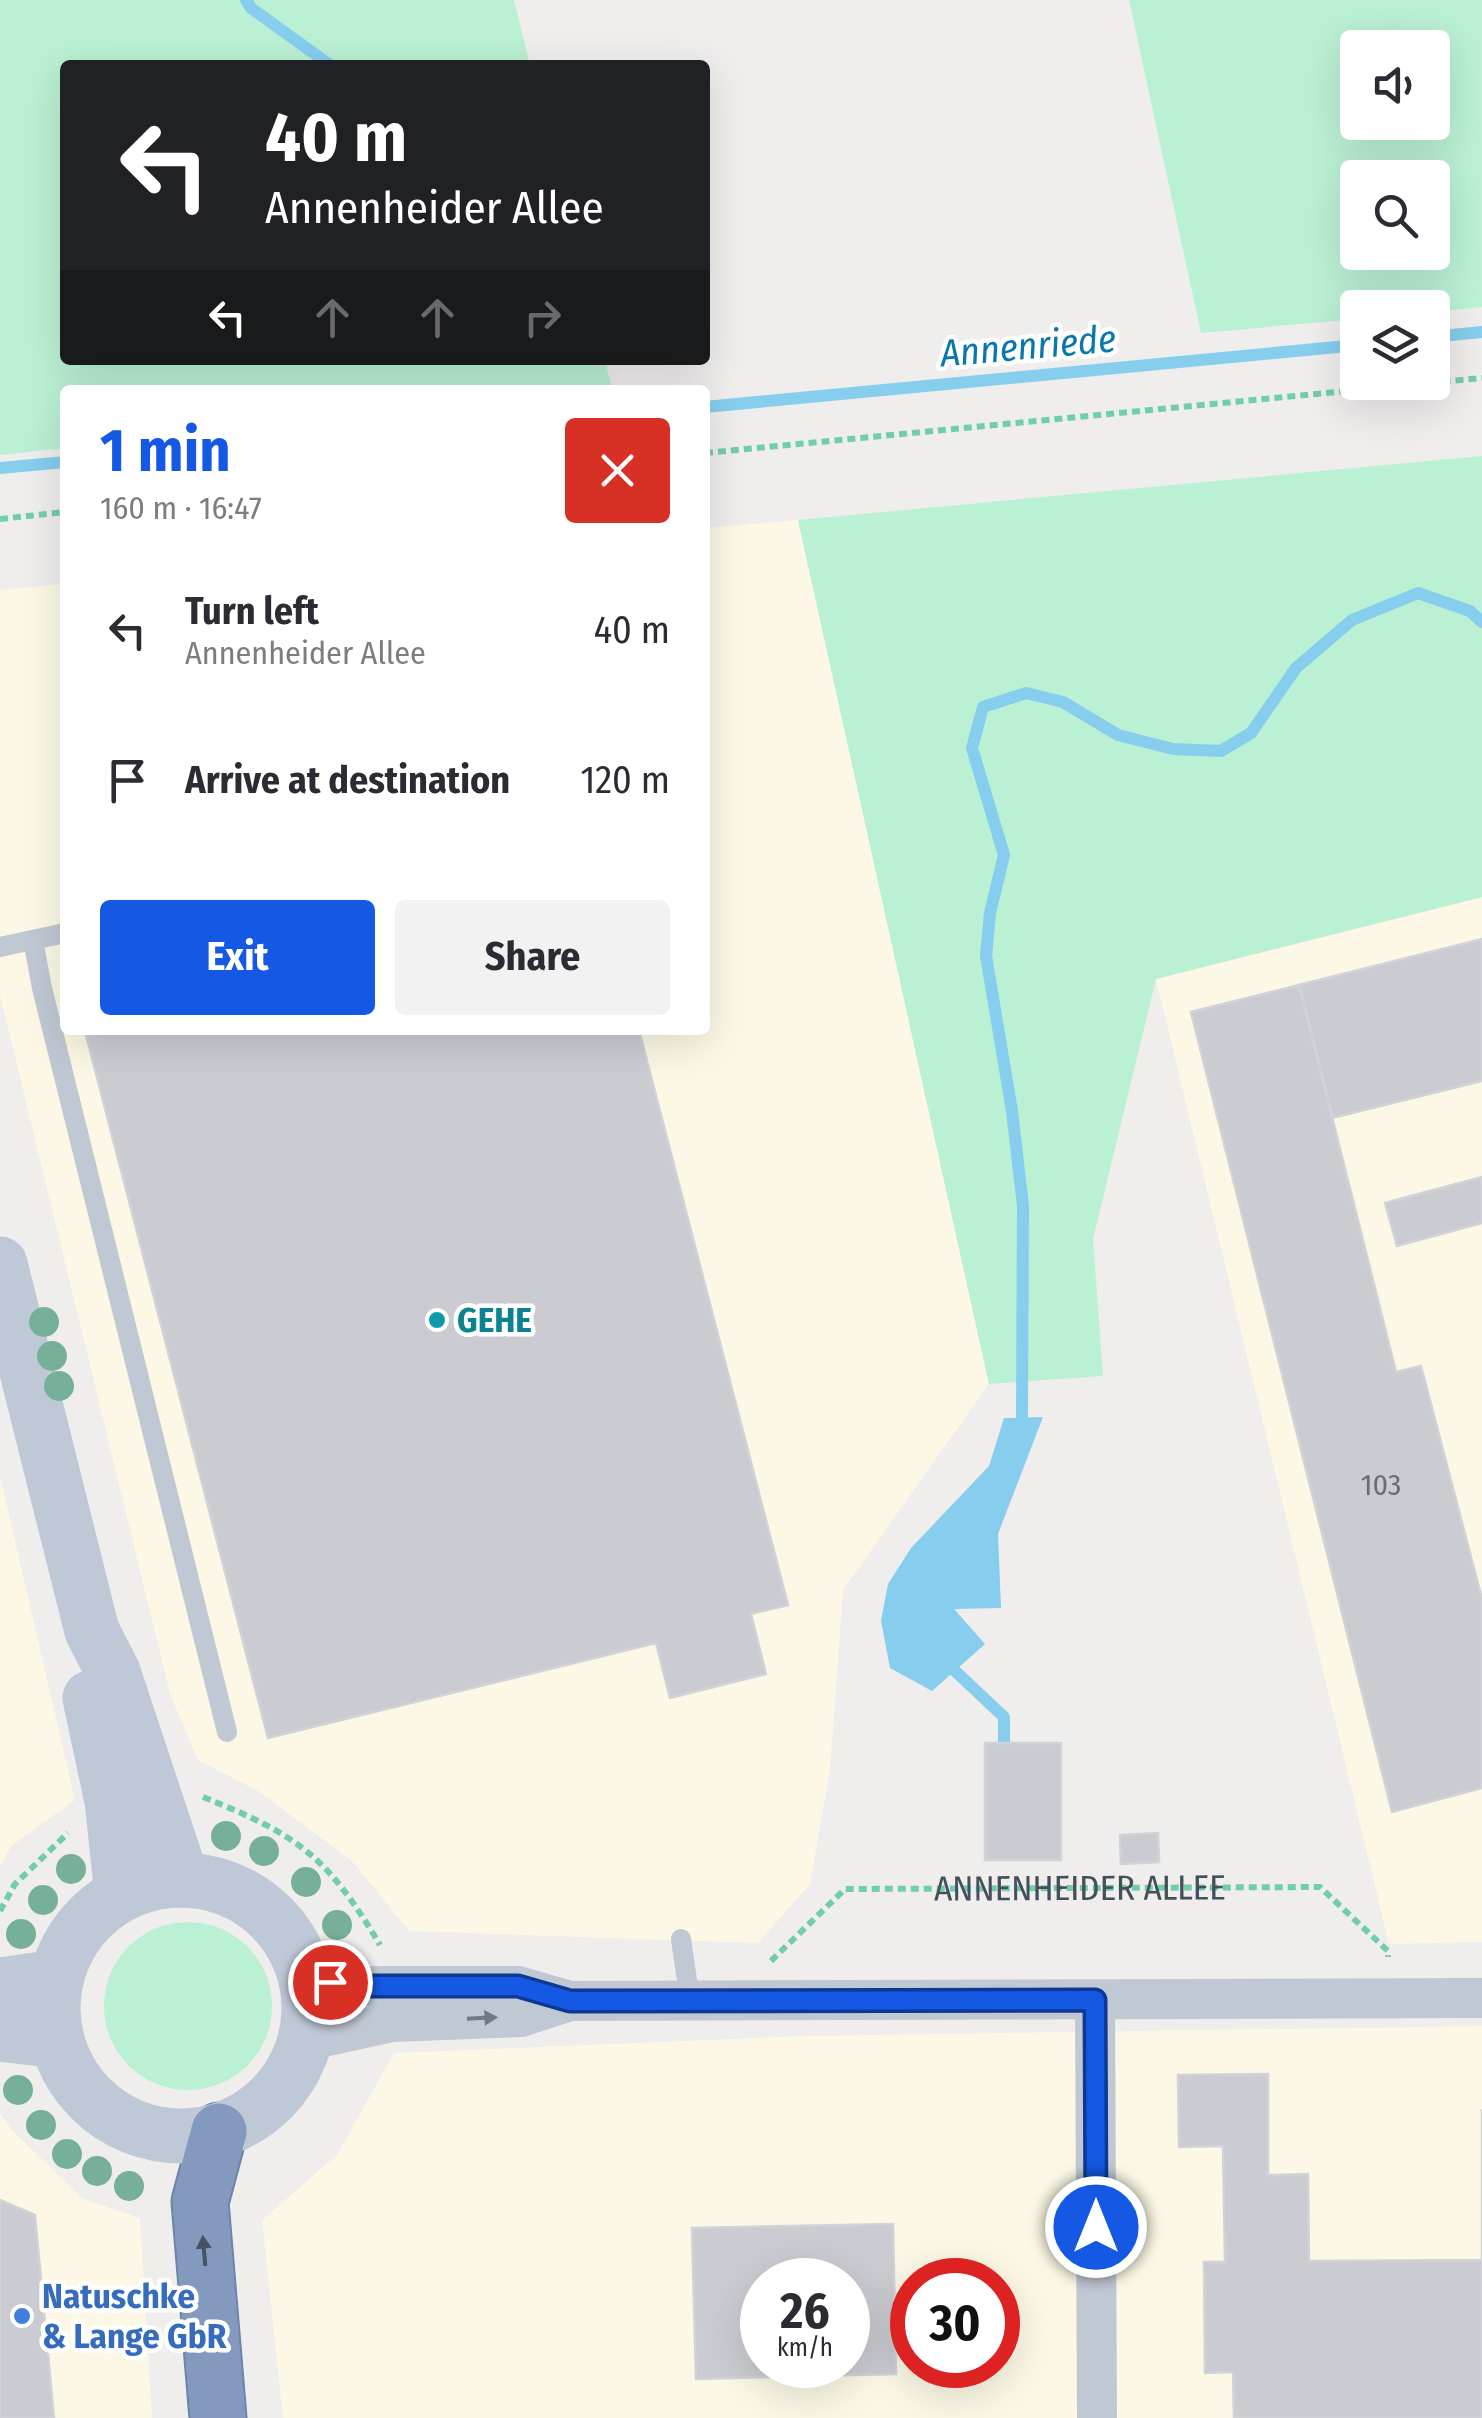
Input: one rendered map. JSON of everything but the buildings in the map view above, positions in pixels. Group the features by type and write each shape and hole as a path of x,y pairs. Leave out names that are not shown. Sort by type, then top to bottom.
{"highway":[{"path":"218,2418 200,2202 219,2131"}],"main road":[{"path":"0,1264 92,1632 114,1672 133,1796 122,1894"},
{"path":"133,1796 182,1880"},
{"path":"182,1880 211,1884 239,1894 264,1910 290,1943 306,1979 309,2010 305,2041 287,2080 258,2111 219,2131 186,2136 154,2134 122,2122 96,2104 72,2075 57,2041 52,2009 56,1976 66,1952 99,1910 122,1894 151,1884 182,1880"},
{"path":"0,1985 56,1976"},
{"path":"0,2034 57,2041"}],"street":[{"path":"306,1979 354,1986 518,1986 570,2001 1482,1998"},
{"path":"1095,2000 1097,2418"},
{"path":"305,2041 392,2022 521,2017 570,2001"}],"lane":[{"path":"0,947 60,934"},
{"path":"33,940 228,1732"},
{"path":"682,1940 690,2001"}],"path":[{"path":"710,453 1482,378"},
{"path":"0,519 60,513"},
{"path":"0,1912 15,1884 54,1846 133,1796 192,1792 258,1819 307,1848 350,1895 388,1959 396,1986"},
{"name":"ANNENHEIDER ALLEE","path":"761,2001 765,1967 845,1889 1320,1888 1388,1951 1388,1998"}],"shaded area":[{"path":"798,520 989,1384 843,1590 830,1770 810,1884 758,1943 409,1931 352,1861 258,1791 198,1760 170,1694 0,995 0,590 60,584 60,1035 710,1035 710,528"},
{"path":"1482,897 1482,1942 1389,1944 1156,979"},
{"path":"0,1476 75,1800 11,1846 0,1867"},
{"path":"1482,2026 1482,2418 283,2418 262,2220 337,2155 394,2053 804,2036"},
{"path":"0,2113 12,2130 83,2199 140,2218 152,2418 0,2418"}],"green space":[{"path":"0,0 514,0 529,60 60,60 60,365 606,365 611,385 60,385 60,449 0,455"},
{"path":"1129,0 1482,0 1482,307 1450,310 1450,290 1340,290 1340,321 1201,333"},
{"path":"1482,456 1482,897 1156,979 1093,1239 1103,1376 989,1384 798,520"},
{"path":"188,1922 220,1928 247,1947 266,1974 272,2006 266,2038 247,2065 220,2084 188,2090 156,2084 129,2065 110,2038 104,2006 110,1974 129,1947 156,1928"}],"water":[{"path":"1043,1417 998,1534 1001,1608 954,1609 985,1644 932,1691 890,1668 881,1621 888,1584 911,1548 989,1466 1004,1418"}],"waterway":[{"path":"246,0 251,8 323,60"},
{"name":"Annenriede","path":"1450,335 1482,332"},
{"name":"Annenriede","path":"710,407 1340,347"},
{"name":"Annenriede","path":"0,468 60,462"},
{"path":"1022,1417 1023,1206 1012,1111 986,956 990,913 1004,855 972,748 983,707 1026,693 1063,702 1118,735 1173,749 1221,751 1251,733 1296,668 1352,620 1418,593 1470,611 1482,622"},
{"path":"954,1670 1004,1717 1004,1743"}],"place":[{"name":"GEHE","path":"437,1320"},
{"name":"Natuschke & Lange GbR","path":"22,2316"}],"route":[{"path":"330,1982 354,1986 518,1986 570,2001 1095,2000 1096,2227"}]}
